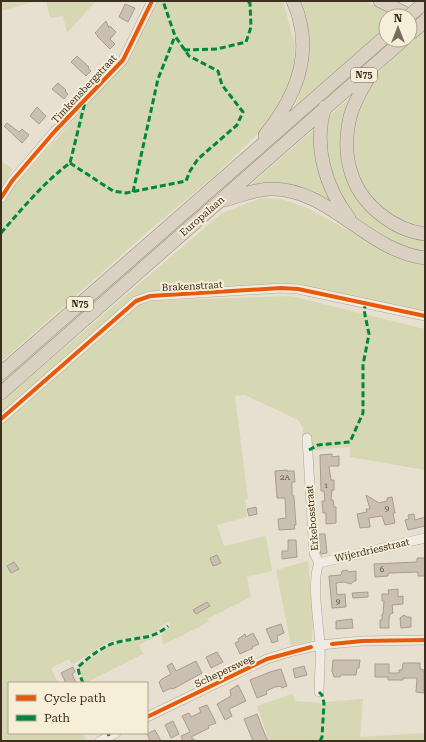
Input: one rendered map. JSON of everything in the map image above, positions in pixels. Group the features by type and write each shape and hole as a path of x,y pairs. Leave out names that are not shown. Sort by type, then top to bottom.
{"highway":[{"path":"229,174 242,156 272,127 286,105 295,84 301,66 303,39 299,18 293,1"},
{"path":"380,1 425,22"},
{"path":"413,1 425,7"},
{"name":"Europalaan","path":"1,373 338,80 378,43"},
{"name":"Europalaan","path":"1,393 394,48"},
{"path":"376,64 359,94 350,118 346,139 348,162 351,173 365,198 381,215 404,228 425,234"},
{"path":"338,80 327,100 324,110 321,154 326,178 333,194 338,204 355,226"},
{"path":"220,200 259,190 283,190 305,196 320,202 392,249 425,258"}],"street":[{"name":"Timkensbergstraat","path":"1,198 12,181 50,137 123,60 152,1"},
{"name":"Brakenstraat","path":"1,419 136,301 150,296 281,288 298,289 425,316"},
{"name":"Erkebosstraat","path":"307,438 314,553 319,562 315,574 320,645"},
{"name":"Wijerdriesstraat","path":"319,562 425,538"},
{"name":"Schepersweg","path":"148,717 267,660 293,651 320,645 362,641 425,640"},
{"path":"319,692 320,645"},
{"path":"100,741 114,734"}],"green space":[{"path":"1,1 37,1 1,11"},
{"path":"46,1 96,1 67,33 63,16 50,18"},
{"path":"157,1 283,1 295,44 293,77 277,112 260,132 212,178 152,228 1,362 1,207 14,186 126,62"},
{"path":"298,1 366,1 380,8 378,8 378,34 295,106 304,77 308,54 307,36"},
{"path":"425,28 425,229 405,223 395,218 371,197 362,183 356,168 353,152 355,120 360,104 368,88 380,71 403,48 418,48 418,34"},
{"path":"354,94 345,118 356,195 425,238 425,253 409,251 354,219 333,188 324,138 329,116"},
{"path":"321,100 320,107 223,191 220,187"},
{"path":"316,127 314,149 330,201 248,187"},
{"path":"1,161 13,169 1,187"},
{"path":"208,198 213,201 1,386 1,379"},
{"path":"261,198 282,199 305,207 397,258 425,262 425,314 295,285 145,294 1,415 1,402 222,213"},
{"path":"291,296 425,329 425,470 350,457 350,447 313,450 311,438 303,438 302,440 303,428 298,420 245,395 235,396 248,499 245,500 247,517 217,525 224,546 266,536 272,571 247,577 251,597 207,619 209,622 163,645 161,636 170,625 169,622 164,624 158,631 141,637 127,638 107,643 72,665 69,659 51,668 58,682 8,682 8,734 84,734 86,739 81,741 1,741 1,423 138,305 145,301"},
{"path":"308,561 313,617 312,638 311,641 291,645 276,570"},
{"path":"155,637 139,645 143,654 84,682 79,671 82,665 109,645"},
{"path":"293,694 295,701 321,703 363,699 360,737 425,733 425,741 269,741 257,706"}],"building":[{"path":"125,4 135,8 128,22 119,17"},
{"path":"106,21 109,28 110,26 116,32 110,39 115,44 110,49 95,33"},
{"path":"77,56 89,67 88,68 91,71 86,76 71,62"},
{"path":"58,83 66,90 65,91 68,94 64,99 52,89"},
{"path":"37,107 46,116 39,124 30,116"},
{"path":"7,123 19,132 22,129 29,135 22,143 4,126"},
{"path":"332,454 332,457 339,456 339,466 329,466 331,480 334,480 334,490 332,490 331,500 333,500 334,507 336,507 336,523 326,524 326,513 323,513 322,501 325,501 324,491 321,491 320,455"},
{"path":"275,471 294,471 295,482 292,482 292,495 294,497 296,525 294,525 295,529 279,530 278,519 286,518 285,498 277,498"},
{"path":"366,495 379,503 387,501 387,498 392,497 395,523 385,525 382,516 369,518 370,527 360,528 357,514 367,512 366,509 370,509"},
{"path":"256,507 257,514 249,516 247,509"},
{"path":"414,514 415,520 425,517 425,526 408,530 405,520 409,519 408,515"},
{"path":"319,534 325,534 327,553 321,554"},
{"path":"288,540 296,540 297,557 282,559 282,551 288,551"},
{"path":"217,555 221,563 213,566 210,558"},
{"path":"417,558 425,558 425,576 418,576 418,572 390,573 388,576 375,577 374,564 417,562"},
{"path":"14,562 19,569 11,573 7,566"},
{"path":"347,570 348,572 356,571 356,581 351,584 344,582 336,583 337,595 345,594 346,607 332,608 329,576 341,575 342,571"},
{"path":"398,589 398,597 403,596 403,604 392,605 393,613 390,614 389,628 380,628 384,601 382,601 382,594 389,594 388,590"},
{"path":"368,592 368,597 353,598 352,593"},
{"path":"207,602 210,606 196,614 193,610"},
{"path":"404,615 411,617 411,627 401,628 400,618"},
{"path":"352,619 353,628 336,629 336,621"},
{"path":"281,624 284,633 277,636 278,641 272,643 266,629"},
{"path":"253,633 259,644 240,654 235,643 245,634 246,637"},
{"path":"217,652 223,662 211,668 206,657"},
{"path":"333,660 360,660 356,675 341,675 340,677 334,677 332,671"},
{"path":"196,661 202,673 173,689 171,688 163,692 159,682 171,674 167,666 172,663 176,671"},
{"path":"403,663 420,663 420,669 424,670 424,693 416,692 417,678 388,680 388,677 375,677 375,664 389,664 389,673 399,673 399,670 402,670"},
{"path":"304,666 307,675 295,678 293,669"},
{"path":"73,667 75,672 72,674 76,682 66,682 61,673"},
{"path":"281,669 287,686 282,688 281,686 275,687 266,691 267,694 257,698 250,680"},
{"path":"238,685 246,701 229,709 232,716 225,720 217,704 231,696 230,690"},
{"path":"207,705 216,723 208,726 209,728 191,737 196,741 183,741 181,736 190,732 182,716 189,713 191,717 201,712 199,708"},
{"path":"257,714 268,741 253,741 244,719"},
{"path":"173,721 179,734 171,738 165,725"},
{"path":"155,730 161,741 150,741 148,734"}],"marked path":[{"path":"70,163 113,191 126,193 186,181 190,171 198,159 237,125 243,112 222,85 218,71 189,56 175,36 163,1"},
{"path":"184,50 217,49 246,42 251,27 250,3 247,1"},
{"path":"133,192 158,79 175,36"},
{"path":"1,233 42,187 70,163 85,102"},
{"path":"309,450 318,445 350,442 363,413 363,365 369,334 364,310 366,303"},
{"path":"83,682 78,667 97,652 107,646 125,640 156,634 168,626"},
{"path":"319,692 322,695 324,703 322,737 320,741"}],"cycle path":[{"path":"1,198 12,181 55,131 123,60 152,1"},
{"path":"1,419 136,301 150,296 281,288 298,289 425,316"},
{"path":"332,644 362,641 425,640"},
{"path":"148,717 267,659 311,647"}]}
